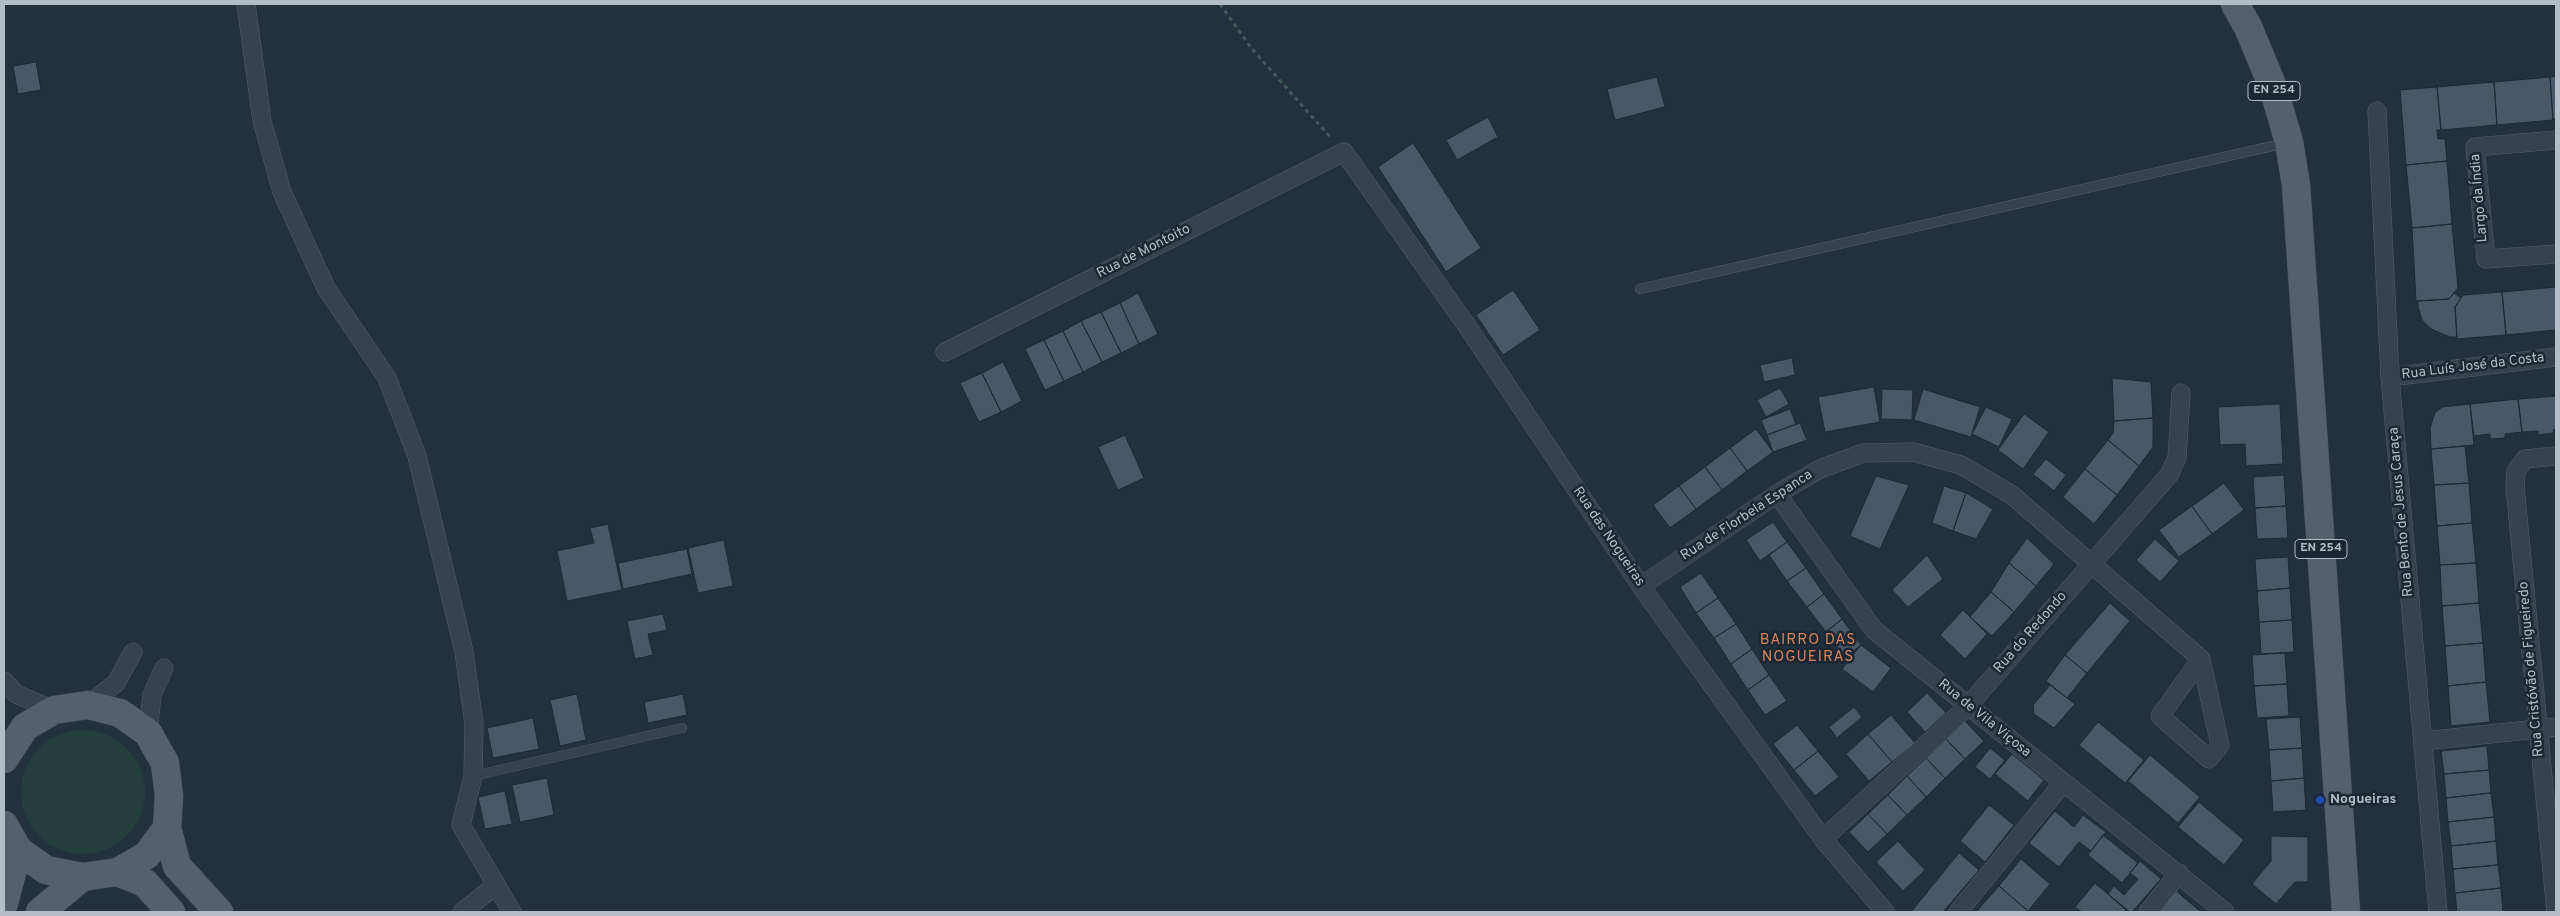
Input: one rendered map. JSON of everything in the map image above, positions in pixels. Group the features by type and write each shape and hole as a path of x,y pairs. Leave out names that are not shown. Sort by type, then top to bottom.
{"main road":[{"name":"EN 254","path":"2235,4 2248,27 2273,87 2288,142 2296,185 2342,908"},
{"path":"4,755 25,727 54,710 88,705 120,713 148,734 165,763 169,796 167,828 177,866 219,912"},
{"path":"4,825 18,850 46,870 82,877 118,872 147,855 167,828"},
{"path":"4,903 18,850"},
{"path":"118,872 145,883 171,912"},
{"path":"40,912 82,877"}],"street":[{"path":"246,4 262,121 282,192 326,288 387,378 417,456 464,652 474,724 473,776 461,825 495,886 512,912"},
{"name":"Rua Bento de Jesus Caraça","path":"2376,111 2390,377 2438,912"},
{"name":"Largo da Índia","path":"2556,140 2475,147 2486,259 2556,254"},
{"name":"Rua de Montoito","path":"945,352 1344,152"},
{"name":"Rua das Nogueiras","path":"1344,152 1468,326 1641,586 1823,839 1885,912"},
{"name":"Rua Luís José da Costa","path":"2390,377 2556,357"},
{"name":"Rua do Redondo","path":"1823,839 1967,706 2169,475 2177,458 2181,393"},
{"name":"Rua de Florbela Espanca","path":"1641,586 1777,494 1820,469 1863,454 1913,452 1961,466 2012,495 2200,659"},
{"name":"Rua Cristóvão de Figueiredo","path":"2556,456 2525,459 2516,471 2515,487 2556,912"},
{"name":"Rua de Vila Viçosa","path":"1777,494 1874,630 2063,783 2179,873 2225,912"},
{"path":"88,705 116,683 133,652"},
{"path":"2200,659 2220,745 2209,759 2160,716 2200,659"},
{"path":"148,734 152,695 164,668"},
{"path":"4,681 16,694 54,710"},
{"path":"2424,741 2556,727"},
{"path":"1958,912 2063,783"},
{"path":"2148,912 2179,873"},
{"path":"462,912 495,886"}],"lane":[{"path":"1640,289 2288,142"},
{"path":"473,776 682,728"}],"path":[{"path":"1220,4 1252,48 1344,152"}],"green space":[{"path":"83,730 107,735 127,748 140,768 145,792 140,816 127,836 107,849 83,854 59,849 39,836 26,816 21,792 26,768 39,748 59,735"}],"building":[{"path":"36,62 41,90 18,94 13,66"},
{"path":"2556,76 2556,119 2553,120 2550,77"},
{"path":"1657,77 1665,107 1615,120 1607,89"},
{"path":"2550,77 2553,120 2497,125 2494,82"},
{"path":"2494,82 2497,125 2441,130 2437,87"},
{"path":"2437,87 2441,130 2437,130 2438,139 2445,139 2447,161 2406,165 2400,90"},
{"path":"1488,117 1498,137 1457,160 1446,140"},
{"path":"1413,143 1481,248 1446,272 1378,167"},
{"path":"2447,161 2452,224 2412,228 2406,165"},
{"path":"2452,224 2458,288 2449,299 2416,301 2412,228"},
{"path":"2556,287 2556,330 2506,335 2502,292"},
{"path":"1513,290 1540,330 1503,355 1476,315"},
{"path":"2502,292 2506,335 2457,339 2455,307 2463,295"},
{"path":"1138,293 1158,334 1139,344 1120,303"},
{"path":"2454,293 2461,298 2455,307 2457,337 2450,337 2431,329 2422,320 2418,301 2449,299"},
{"path":"1120,303 1139,344 1121,353 1101,312"},
{"path":"1101,312 1121,353 1102,362 1081,321"},
{"path":"1081,321 1102,362 1083,372 1063,331"},
{"path":"1063,331 1083,372 1064,381 1044,340"},
{"path":"1044,340 1064,381 1045,390 1025,349"},
{"path":"1792,358 1795,375 1764,382 1760,365"},
{"path":"1003,362 1022,401 1001,412 982,373"},
{"path":"982,373 1001,412 979,422 960,383"},
{"path":"2112,378 2151,382 2153,418 2114,421"},
{"path":"1874,387 1880,422 1825,432 1818,397"},
{"path":"1780,388 1789,404 1766,417 1757,400"},
{"path":"1882,389 1913,390 1912,420 1881,419"},
{"path":"1923,389 1980,407 1971,437 1914,420"},
{"path":"2556,396 2556,429 2553,430 2554,433 2538,435 2538,431 2522,432 2518,399"},
{"path":"2518,399 2522,432 2505,434 2505,438 2490,439 2490,434 2474,436 2470,404"},
{"path":"2280,404 2283,464 2246,466 2245,444 2220,445 2218,407"},
{"path":"2470,404 2474,445 2431,449 2430,428 2435,413 2442,407"},
{"path":"1986,407 2012,419 1999,447 1972,434"},
{"path":"1790,409 1796,424 1767,435 1761,420"},
{"path":"2024,414 2049,432 2023,469 1998,450"},
{"path":"2153,418 2153,447 2139,466 2108,440 2113,433 2114,421"},
{"path":"1800,423 1807,440 1773,452 1767,435"},
{"path":"1756,429 1773,452 1747,471 1730,448"},
{"path":"1125,435 1144,478 1118,490 1098,447"},
{"path":"2108,440 2139,466 2117,495 2085,469"},
{"path":"2465,446 2469,483 2434,485 2431,449"},
{"path":"1730,448 1747,471 1722,490 1705,467"},
{"path":"2046,459 2066,475 2054,491 2033,474"},
{"path":"1705,467 1722,490 1696,509 1679,486"},
{"path":"2085,469 2117,495 2094,524 2063,497"},
{"path":"2284,475 2286,506 2255,508 2253,477"},
{"path":"1876,476 1909,485 1880,549 1850,536"},
{"path":"2224,483 2244,510 2212,534 2192,506"},
{"path":"2469,483 2472,523 2437,526 2434,485"},
{"path":"1679,486 1696,509 1670,528 1653,505"},
{"path":"1944,486 1966,493 1953,531 1932,523"},
{"path":"1966,493 1993,509 1976,539 1953,531"},
{"path":"2192,506 2212,534 2179,557 2159,530"},
{"path":"2286,506 2288,538 2257,539 2255,508"},
{"path":"1773,522 1787,542 1760,561 1746,540"},
{"path":"2472,523 2476,563 2440,565 2437,526"},
{"path":"608,524 622,590 567,601 557,551 594,543 590,528"},
{"path":"2027,538 2054,564 2036,586 2009,563"},
{"path":"2155,539 2179,561 2160,582 2136,560"},
{"path":"724,540 733,586 698,593 688,548"},
{"path":"1787,542 1806,568 1787,581 1769,555"},
{"path":"687,549 692,574 623,589 618,563"},
{"path":"1927,555 1943,579 1908,607 1892,590"},
{"path":"2288,557 2290,588 2257,591 2255,559"},
{"path":"2009,563 2036,586 2014,612 1991,592"},
{"path":"2476,563 2479,603 2442,606 2440,565"},
{"path":"1806,568 1824,594 1807,607 1787,581"},
{"path":"1701,573 1718,598 1696,613 1680,587"},
{"path":"2290,588 2292,620 2259,622 2257,591"},
{"path":"1991,592 2014,612 1992,636 1970,617"},
{"path":"1824,594 1842,619 1826,632 1807,607"},
{"path":"1718,598 1736,624 1714,638 1696,613"},
{"path":"2110,603 2130,621 2087,673 2065,655"},
{"path":"2479,603 2483,643 2445,646 2442,606"},
{"path":"1963,610 1987,634 1965,659 1940,635"},
{"path":"663,614 667,630 648,634 653,655 635,659 627,621"},
{"path":"1842,619 1861,645 1845,658 1826,632"},
{"path":"2292,620 2294,652 2261,654 2259,622"},
{"path":"1736,624 1752,649 1731,664 1714,638"},
{"path":"2483,643 2486,682 2448,686 2445,646"},
{"path":"1861,645 1891,668 1873,692 1842,669"},
{"path":"1752,649 1769,675 1748,690 1731,664"},
{"path":"2285,653 2287,684 2254,686 2252,655"},
{"path":"2065,655 2087,673 2067,698 2046,681"},
{"path":"1769,675 1787,701 1765,715 1748,690"},
{"path":"2486,682 2490,722 2451,726 2448,686"},
{"path":"2287,684 2289,716 2257,718 2254,686"},
{"path":"2050,685 2075,704 2054,728 2034,714 2033,705"},
{"path":"1927,693 1946,713 1925,732 1907,712"},
{"path":"577,694 586,740 560,746 550,700"},
{"path":"683,694 687,715 648,723 644,702"},
{"path":"1854,707 1862,717 1837,738 1829,727"},
{"path":"1891,715 1915,743 1892,762 1868,734"},
{"path":"2300,717 2302,748 2269,750 2266,719"},
{"path":"533,718 539,749 493,758 487,728"},
{"path":"1965,721 1984,741 1965,759 1946,739"},
{"path":"2098,722 2144,760 2125,783 2079,745"},
{"path":"1797,725 1818,751 1794,770 1773,744"},
{"path":"1868,734 1892,762 1869,781 1846,754"},
{"path":"1946,739 1965,759 1945,778 1926,758"},
{"path":"2487,746 2489,770 2444,774 2441,751"},
{"path":"1990,748 2005,760 1990,779 1975,767"},
{"path":"2302,748 2304,778 2271,781 2269,750"},
{"path":"1818,751 1839,777 1815,796 1794,770"},
{"path":"2012,754 2044,780 2028,801 1995,774"},
{"path":"2150,755 2200,797 2178,823 2128,781"},
{"path":"1926,758 1945,778 1926,797 1907,776"},
{"path":"2489,770 2491,793 2446,798 2444,774"},
{"path":"1907,776 1926,797 1907,815 1888,795"},
{"path":"547,778 554,815 520,822 512,785"},
{"path":"2304,778 2306,810 2273,812 2271,781"},
{"path":"505,791 512,824 485,829 478,797"},
{"path":"2491,793 2494,817 2448,822 2446,798"},
{"path":"1888,795 1907,815 1887,834 1868,814"},
{"path":"2199,802 2244,840 2224,865 2178,827"},
{"path":"1989,805 2014,825 1985,862 1960,841"},
{"path":"2055,811 2074,827 2083,815 2106,832 2091,851 2079,842 2059,867 2029,843"},
{"path":"1868,814 1887,834 1868,852 1849,832"},
{"path":"2494,817 2496,841 2451,846 2448,822"},
{"path":"2103,835 2138,863 2122,883 2088,855"},
{"path":"2271,836 2308,837 2308,882 2295,882 2276,904 2252,884 2271,861"},
{"path":"1898,841 1925,870 1903,891 1876,862"},
{"path":"2496,841 2498,865 2453,869 2451,846"},
{"path":"1959,853 1979,870 1943,912 1911,912"},
{"path":"2021,859 2050,884 2028,911 1999,886"},
{"path":"2140,861 2161,879 2130,912 2108,894 2114,886 2124,895 2138,879 2130,873"},
{"path":"2498,865 2501,888 2455,893 2453,869"},
{"path":"2095,883 2126,910 2124,912 2082,912 2075,907"},
{"path":"1999,886 2028,911 1976,912"},
{"path":"2501,888 2503,912 2457,912 2455,893"},
{"path":"2175,890 2201,912 2156,912"}],"place":[{"name":"Nogueiras","path":"2320,800"}],"district":[{"name":"BAIRRO DAS NOGUEIRAS","path":"1808,650"}]}
